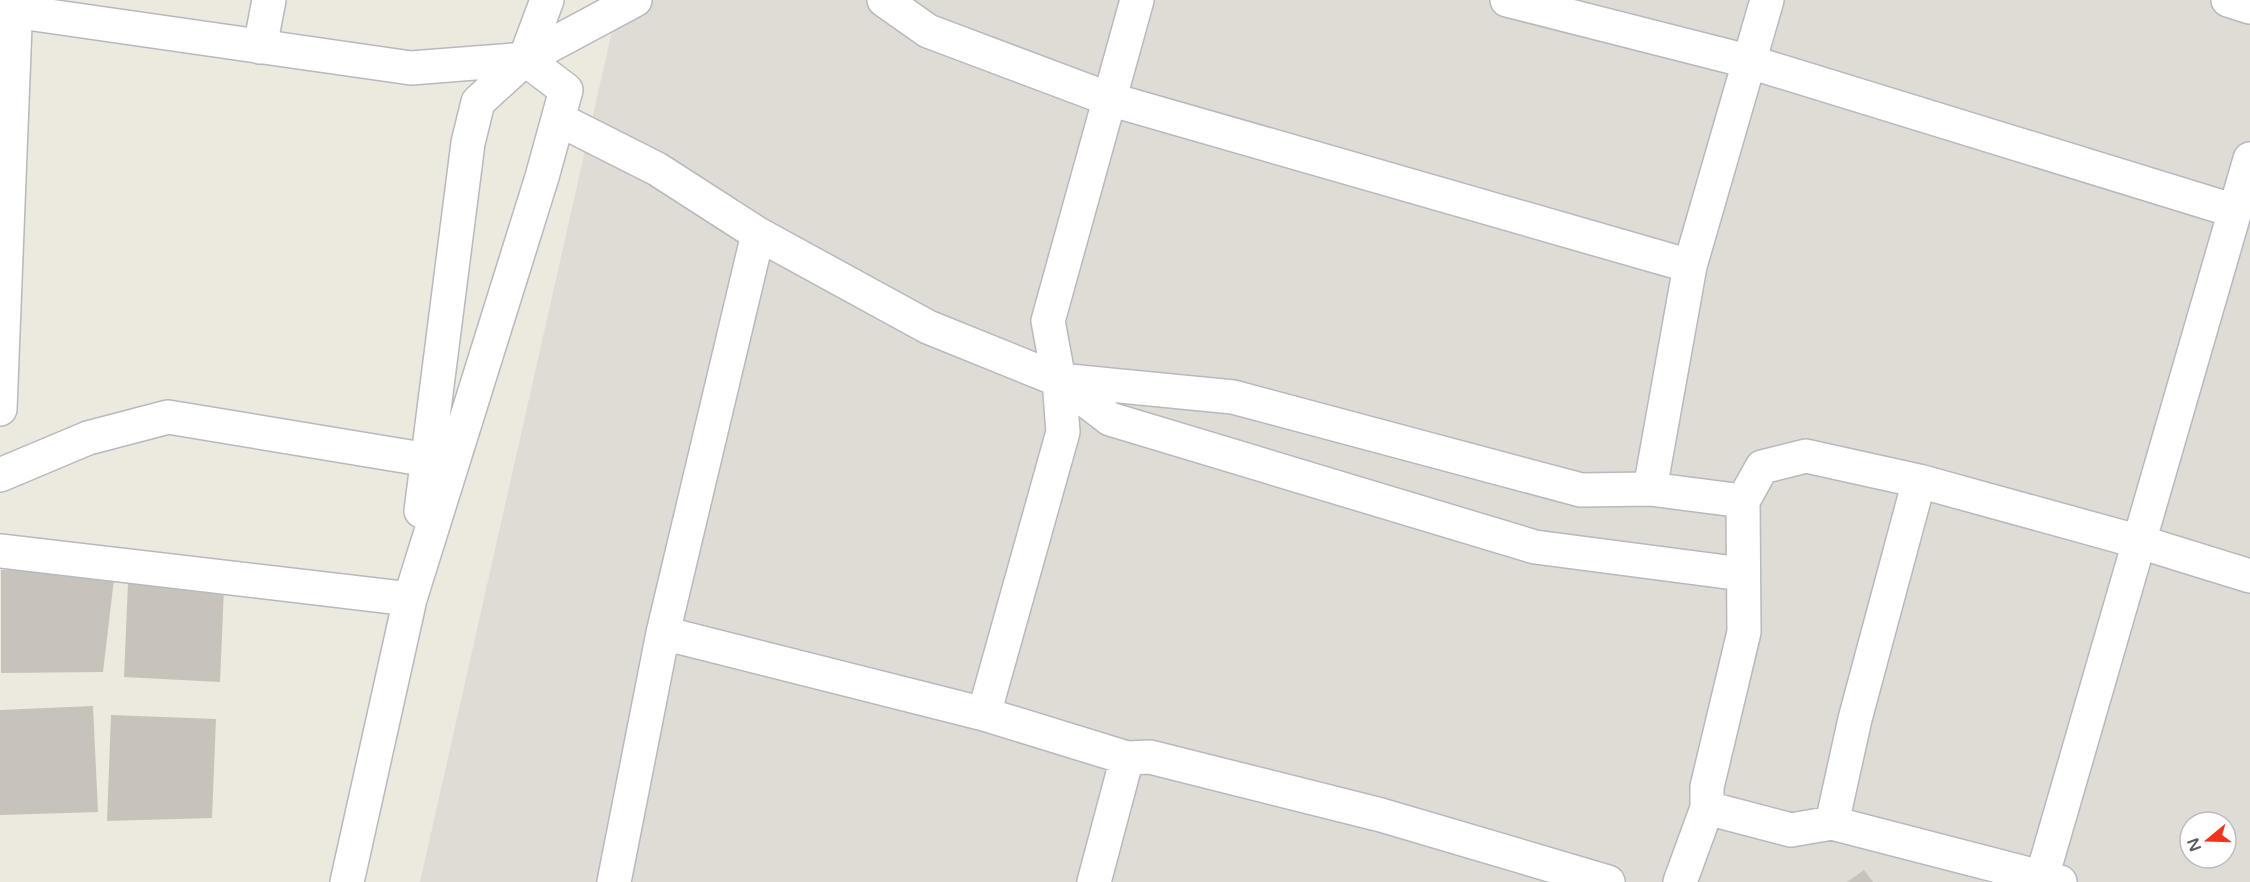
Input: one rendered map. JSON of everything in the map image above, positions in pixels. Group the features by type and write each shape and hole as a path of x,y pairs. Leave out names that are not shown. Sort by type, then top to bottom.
{"street":[{"path":"261,47 269,0"},
{"path":"525,58 547,0"},
{"path":"439,466 471,133 478,102 525,58 634,0"},
{"path":"884,0 928,31 1109,99 1690,266"},
{"path":"984,714 1064,432 1059,380 1048,321 1137,0"},
{"path":"1507,0 1747,61 2235,211"},
{"path":"1650,489 1690,266 1747,61 1767,0"},
{"path":"2228,0 2250,7"},
{"path":"0,409 10,6 261,47 411,68 525,58 566,90 439,466 347,882"},
{"path":"558,119 657,169 758,234 928,327 1059,380 1110,419 1535,547 1742,574"},
{"path":"1707,808 1791,830 1833,823 2051,880 2140,542 2250,159"},
{"path":"614,882 663,633 758,234"},
{"path":"1059,380 1233,397 1581,490 1650,489 1743,501"},
{"path":"0,475 88,438 168,417 439,466"},
{"path":"1680,882 1707,808 1707,787 1744,632 1743,501 1761,467 1806,456 1919,481 2140,542 2250,576"},
{"path":"1833,823 1855,719 1919,481"},
{"path":"0,551 410,599"},
{"path":"663,633 984,714 1127,758 1150,757 1381,815 1608,882"},
{"path":"1094,882 1127,758"}],"shaded area":[{"path":"619,0 2250,0 2250,882 420,882"}],"building":[{"path":"1,570 115,571 103,672 1,673"},
{"path":"128,583 224,588 220,682 124,677"},
{"path":"93,706 98,812 0,815 0,710"},
{"path":"111,715 216,719 212,818 107,821"},
{"path":"1864,870 1873,882 1847,882"}]}
